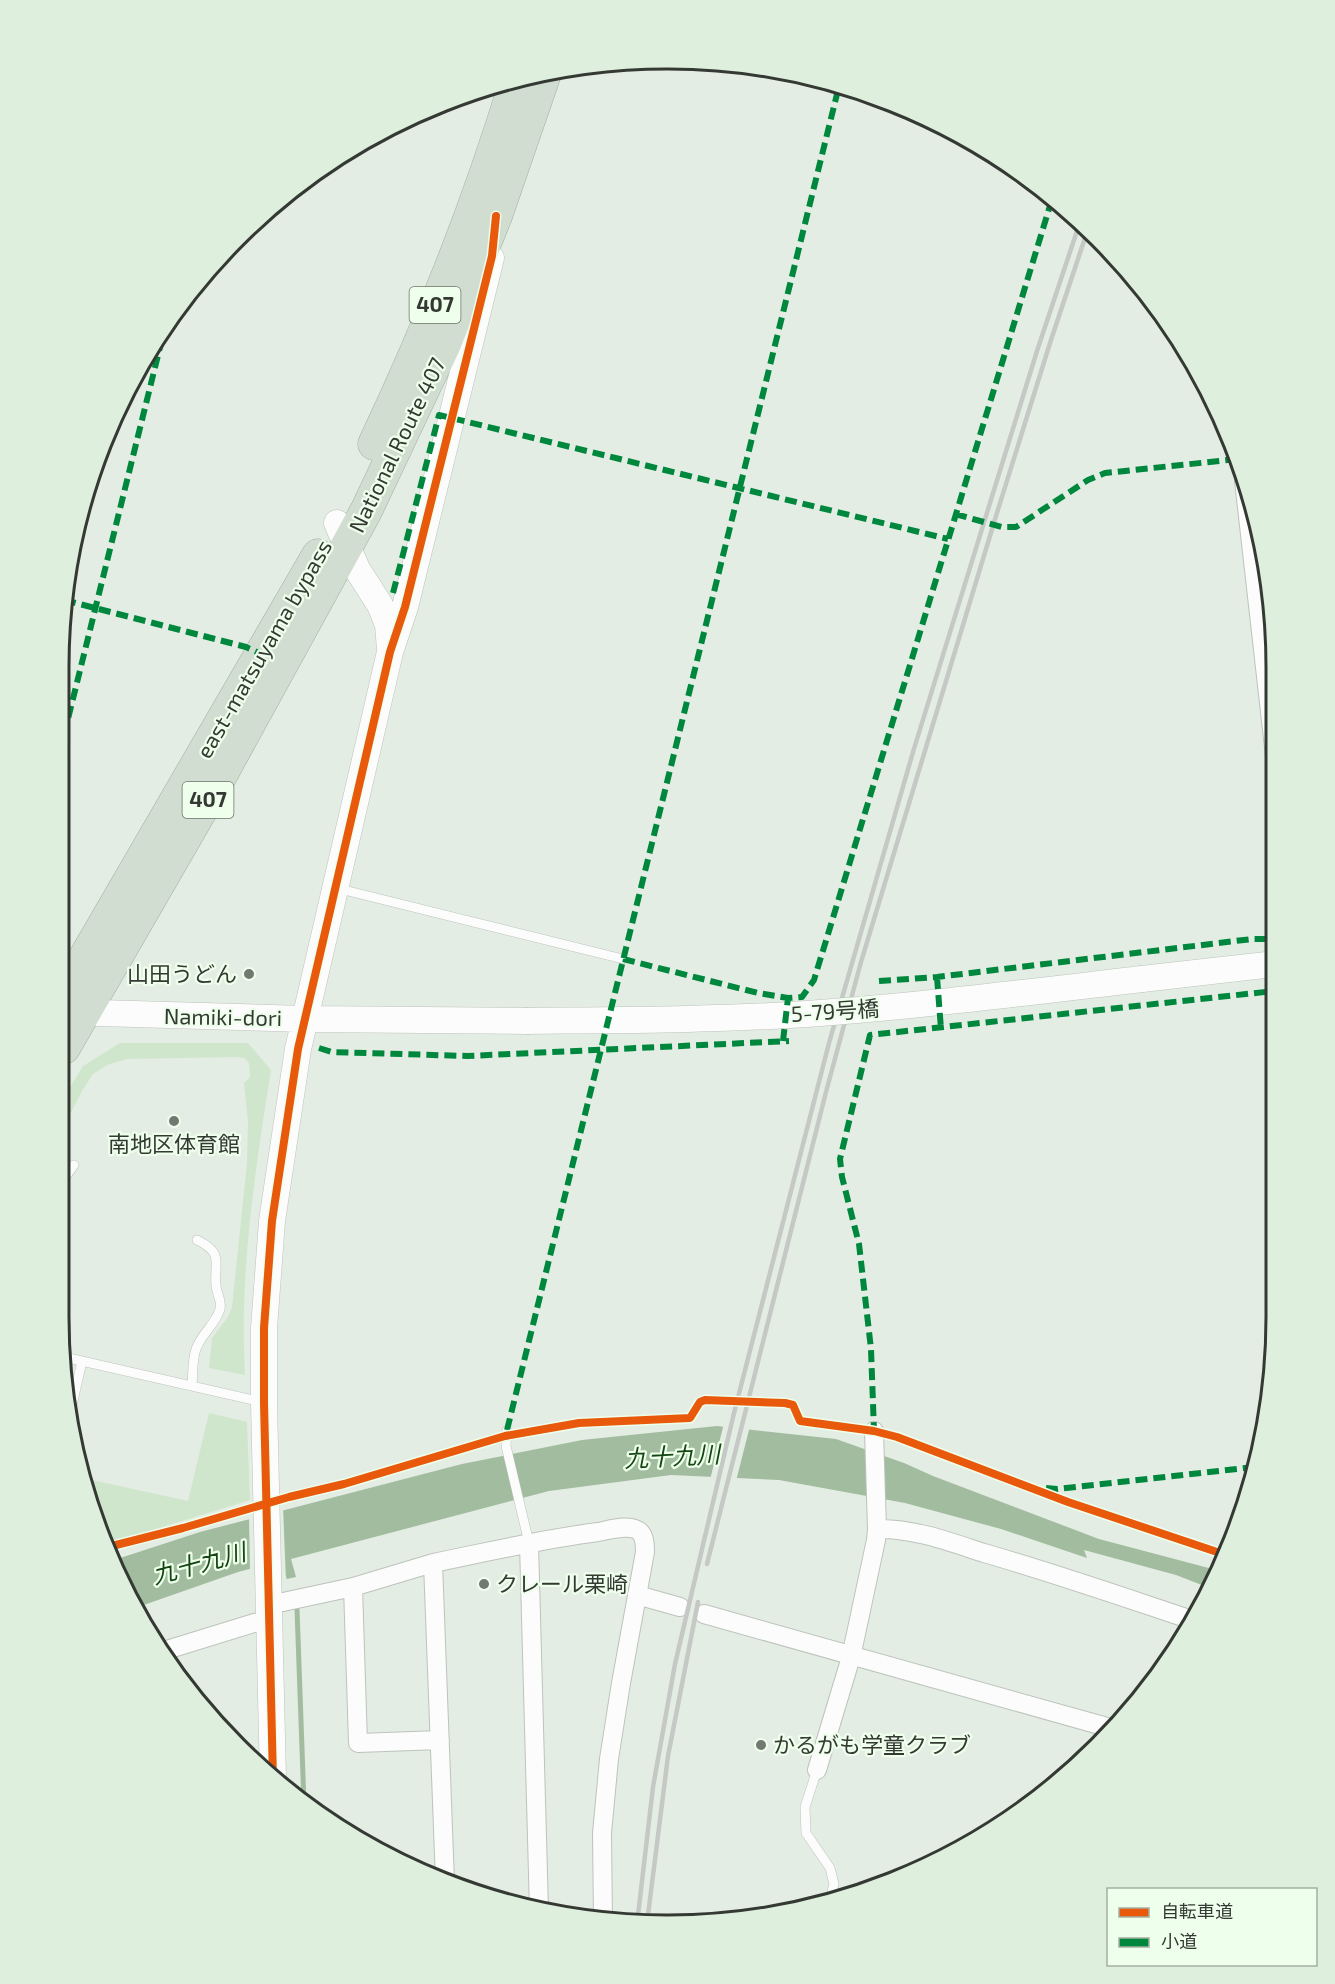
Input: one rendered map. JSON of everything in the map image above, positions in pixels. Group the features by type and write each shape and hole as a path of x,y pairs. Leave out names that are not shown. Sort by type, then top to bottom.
{"highway":[{"name":"National Route 407","path":"342,535 366,511 444,346 496,216 542,83"},
{"name":"National Route 407","path":"342,535 384,423 469,222 513,89"},
{"name":"east-matsuyama bypass","path":"71,1006 342,535"}],"street":[{"path":"273,1766 264,1403 264,1328 272,1221 296,1060 390,652 405,607 489,267 496,216"},
{"path":"1249,529 1266,676"},
{"path":"342,535 357,569 380,605 388,625 390,652"},
{"name":"5-79号橋","path":"526,1021 672,1020 806,1014 904,1006 1266,965"},
{"name":"Namiki-dori","path":"71,1006 306,1019 526,1021"},
{"path":"817,1770 852,1657 877,1524 874,1435"},
{"path":"877,1524 1065,1577 1185,1618"},
{"path":"170,1649 254,1623 269,1605 353,1587 433,1563 529,1543 623,1528 636,1529 642,1533 645,1552 621,1683 603,1822 603,1911"},
{"path":"529,1543 539,1900"},
{"path":"433,1563 445,1872"},
{"path":"353,1587 358,1743 440,1740"},
{"path":"637,1595 680,1607"},
{"path":"704,1614 1103,1726"}],"lane":[{"path":"336,888 622,959"},
{"path":"69,1172 74,1165"},
{"path":"192,1386 195,1352 220,1310 221,1301 216,1289 215,1252 209,1245 197,1240"},
{"path":"70,1358 264,1403"},
{"path":"74,1396 82,1361"},
{"path":"507,1430 506,1446 529,1543"},
{"path":"817,1770 805,1807 806,1833 830,1868 834,1884 833,1892"}],"shaded area":[{"path":"120,1043 248,1043 271,1070 254,1184 246,1260 245,1375 209,1368 212,1338 228,1317 232,1307 247,1163 248,1122 244,1083 250,1077 249,1063 244,1058 237,1057 127,1059 107,1065 93,1074 69,1116 69,1089 83,1066"},
{"path":"209,1413 247,1422 250,1500 113,1540 92,1480 188,1501"}],"water":[{"name":"九十九川","path":"717,1426 836,1439 1099,1539 1210,1568 1202,1585 1176,1575 1084,1550 1087,1558 1001,1529 905,1503 779,1480 671,1475 549,1491 291,1559 296,1577 287,1579 279,1561 238,1572 143,1605 120,1558 200,1532 462,1464 582,1440"}],"pier":[{"path":"724,1423 750,1426 736,1481 710,1480"},
{"path":"283,1506 286,1581 278,1565 250,1572 249,1515"}],"waterway":[{"path":"297,1609 304,1791"}],"railway":[{"path":"638,1914 653,1787 675,1664 734,1413 829,1043 913,752 1037,351 1077,231"},
{"path":"707,1564 861,962 996,516 1085,238"},
{"path":"648,1915 668,1756 698,1602"}],"marked path":[{"path":"507,1430 837,94"},
{"path":"623,959 758,993 788,998 802,997 814,980 1049,208"},
{"path":"69,715 159,353"},
{"path":"393,593 439,415 948,539"},
{"path":"955,514 1002,527 1016,527 1088,480 1105,473 1228,460"},
{"path":"73,602 246,647 261,654"},
{"path":"879,981 937,977 1266,939"},
{"path":"937,977 941,1029"},
{"path":"877,1430 874,1431 871,1349 859,1244 842,1177 840,1159 870,1035 1266,992"},
{"path":"783,1041 788,998"},
{"path":"319,1048 332,1052 467,1056 789,1041"},
{"path":"1046,1488 1057,1489 1247,1468"}],"cycle path":[{"path":"273,1766 264,1403 264,1328 272,1221 298,1049 390,652 405,607 492,256 496,216"},
{"path":"115,1545 344,1484 505,1436 579,1423 690,1418 700,1402 705,1400 793,1405 800,1421 874,1431 897,1437 1068,1502 1217,1552"}],"place":[{"name":"山田うどん","path":"249,974"},
{"name":"南地区体育館","path":"174,1121"},
{"name":"クレール栗崎","path":"484,1584"},
{"name":"かるがも学童クラブ","path":"761,1745"}]}
